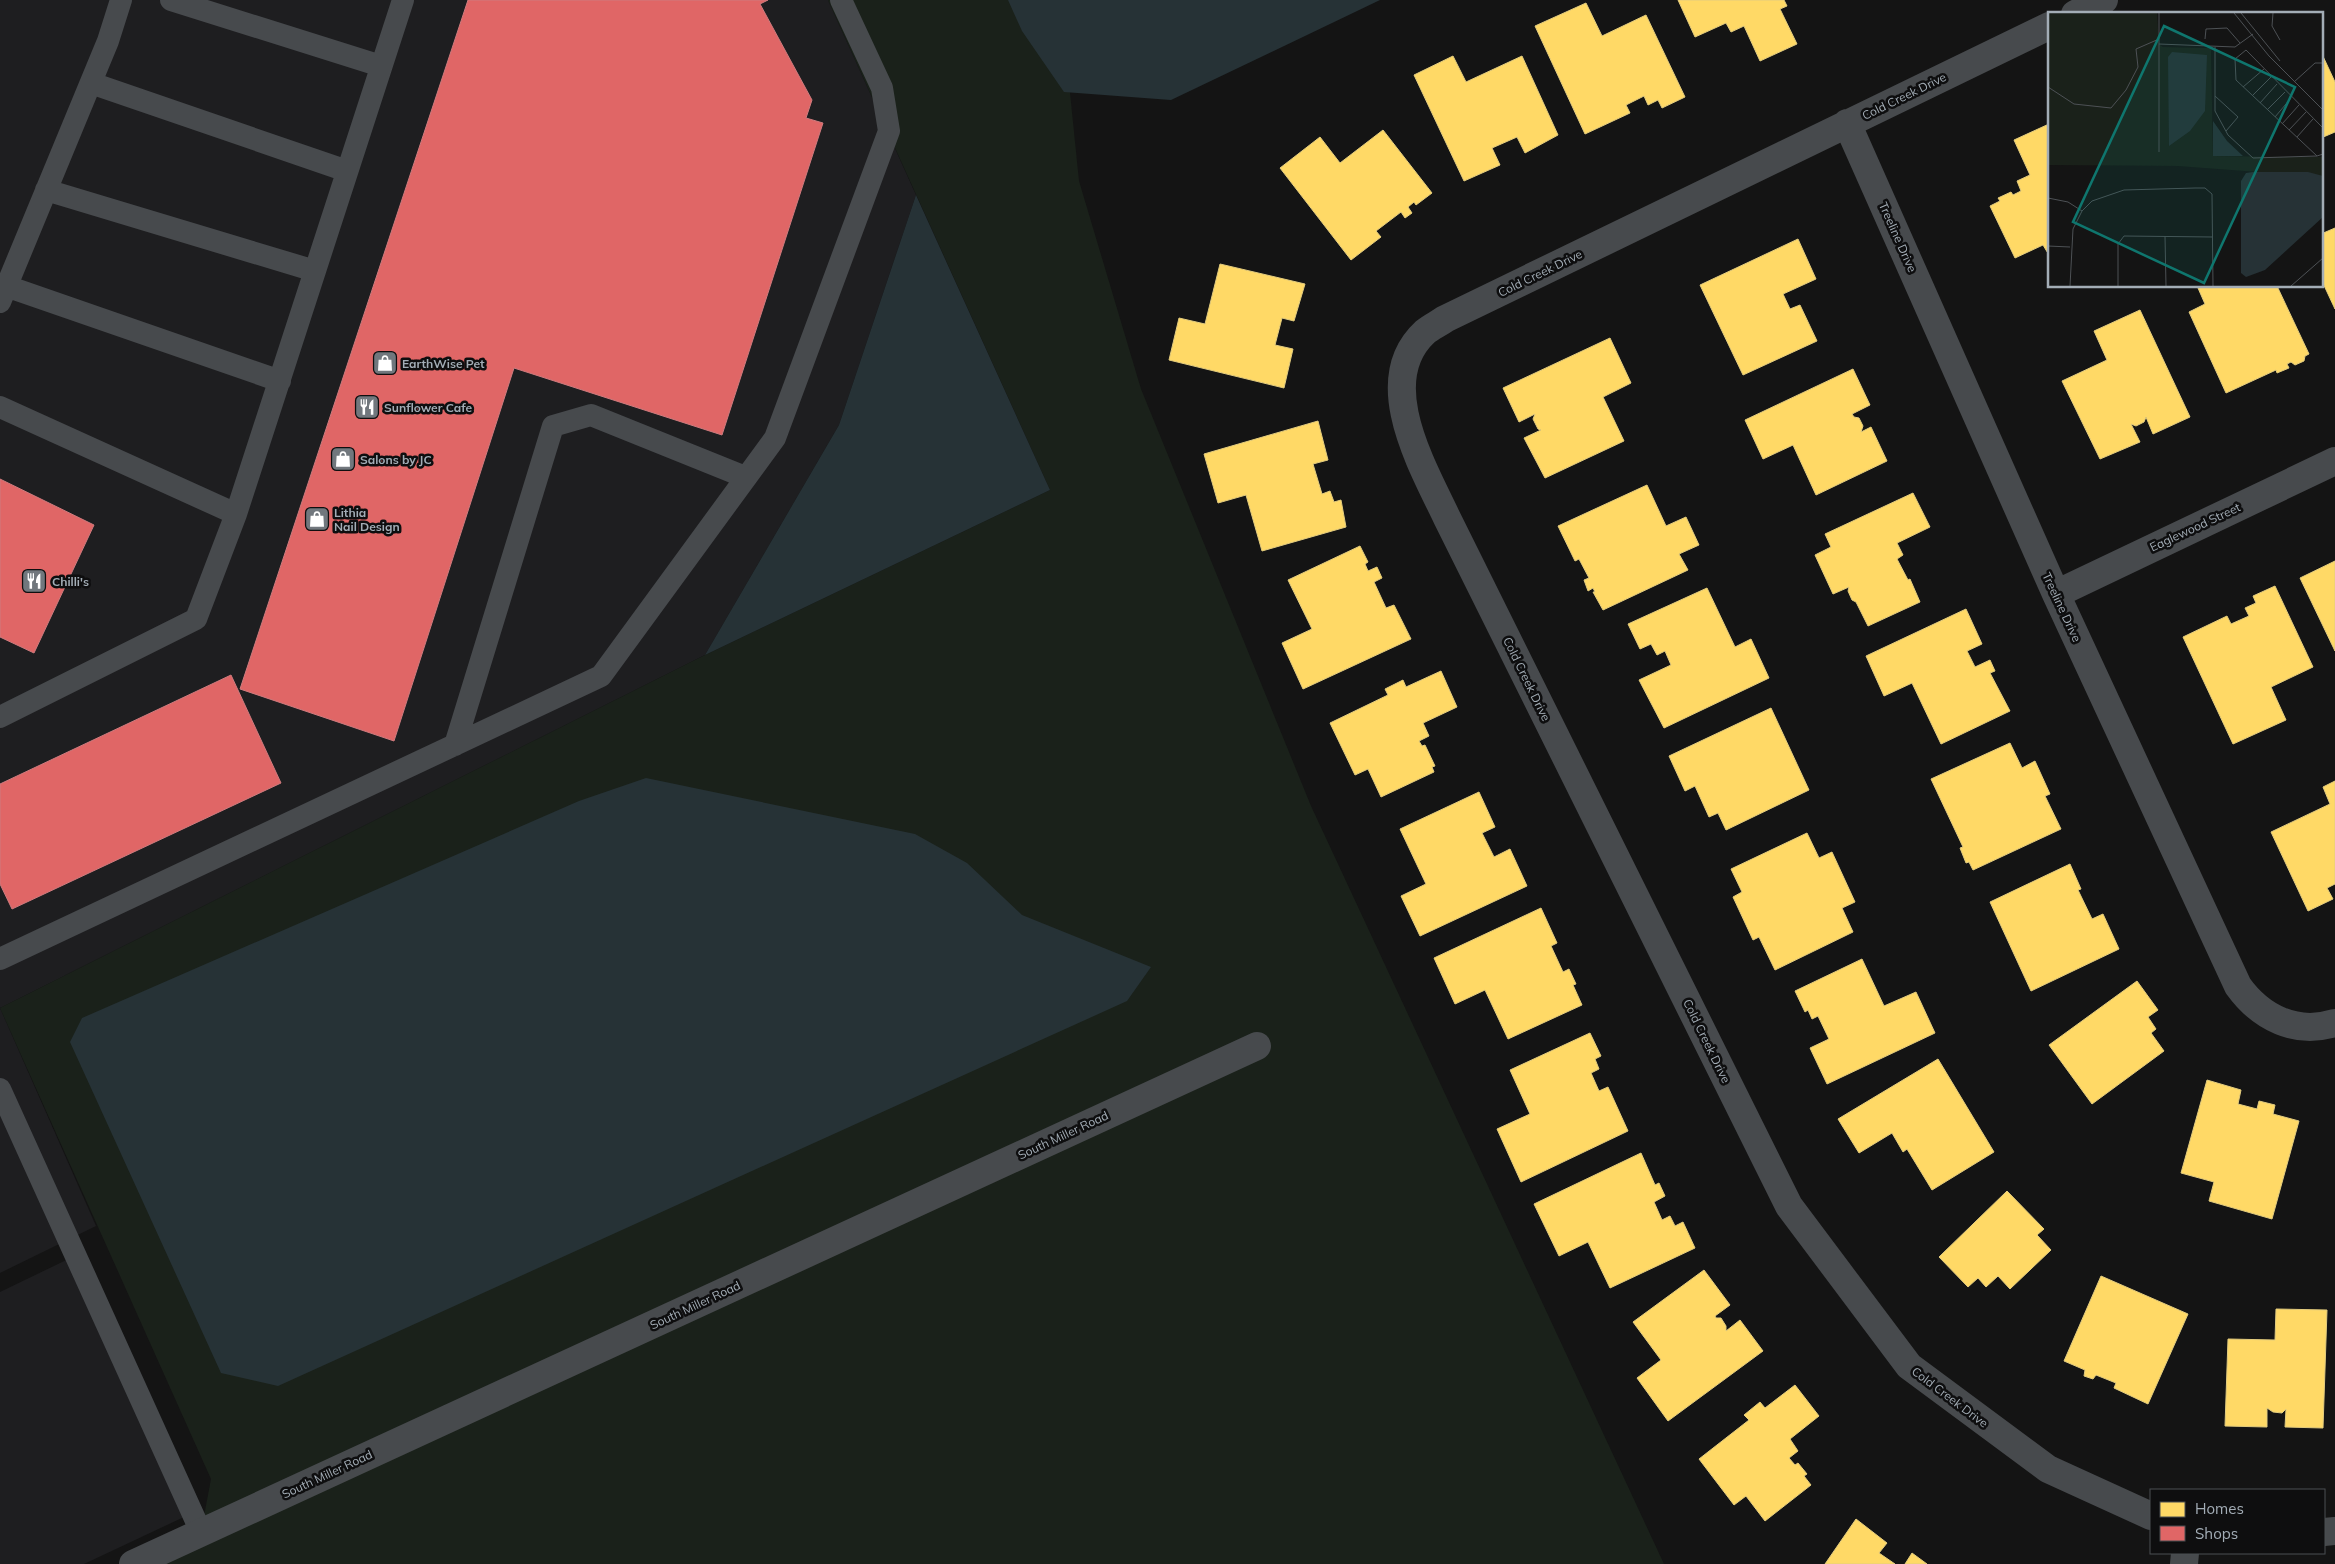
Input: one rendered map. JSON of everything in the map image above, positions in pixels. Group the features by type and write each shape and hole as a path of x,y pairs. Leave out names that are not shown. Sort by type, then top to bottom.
{"street":[{"path":"2079,12 2104,0"},
{"name":"Cold Creek Drive","path":"2048,26 1444,319 1425,332 1414,346 1401,382 1404,418 1418,455 1447,518 1790,1206 1909,1366 2048,1469 2150,1516"},
{"name":"Treeline Drive","path":"1847,123 2056,594 2238,986 2248,1000 2273,1018 2286,1024 2303,1028 2335,1023"},
{"name":"Eaglewood Street","path":"2056,594 2335,461"},
{"name":"South Miller Road","path":"147,1561 202,1532 1257,1046"}],"lane":[{"path":"121,0 108,41 3,294 280,381"},
{"path":"171,0 381,66"},
{"path":"0,717 196,619 236,514 403,0"},
{"path":"0,958 601,676 775,438 889,131 882,88 841,0"},
{"path":"91,82 347,171"},
{"path":"46,190 315,271"},
{"path":"0,407 236,514"},
{"path":"455,745 553,426 591,415 745,477"},
{"path":"0,1089 202,1532"}],"shaded area":[{"path":"0,0 828,0 916,195 839,425 705,655 0,1008"},
{"path":"828,0 1032,0 1069,83 1079,181 1141,389 1311,806 1664,1564 157,1564 201,1532 211,1479 0,1008 705,655 1050,490"},
{"path":"1008,0 1380,0 1171,100 1064,92 1022,31"},
{"path":"916,195 1050,490 705,655 839,425"},
{"path":"646,778 915,834 967,863 1022,915 1151,967 1127,1001 278,1386 221,1373 70,1042 82,1018 579,801"},
{"path":"0,1008 96,1226 0,1273"},
{"path":"85,1251 184,1517 84,1564 0,1564 0,1292"}],"building: Homes":[{"path":"1678,0 1784,0 1787,6 1780,9 1797,44 1760,61 1744,26 1731,32 1726,23 1695,37"},
{"path":"1586,3 1602,36 1646,15 1685,97 1662,108 1658,100 1648,105 1644,96 1626,105 1630,113 1585,134 1535,26"},
{"path":"2322,54 2335,82 2335,132 2322,138"},
{"path":"1453,56 1466,82 1522,56 1558,135 1525,153 1517,137 1492,148 1500,165 1464,181 1414,75"},
{"path":"2048,124 2048,253 2043,245 2015,258 1990,206 2000,201 1998,198 2011,192 2013,195 2021,191 2017,181 2030,175 2014,140"},
{"path":"1383,130 1432,193 1416,205 1414,202 1408,207 1412,213 1405,218 1401,212 1376,231 1381,237 1351,260 1280,168 1320,137 1340,163"},
{"path":"2335,228 2335,309 2322,281 2322,234"},
{"path":"1798,239 1816,279 1783,294 1790,309 1800,305 1817,341 1743,375 1700,285"},
{"path":"1220,264 1305,284 1294,321 1282,318 1275,345 1293,349 1284,388 1169,360 1179,318 1205,324"},
{"path":"2198,288 2278,288 2309,354 2305,356 2304,361 2295,365 2291,362 2287,364 2289,368 2277,373 2276,370 2226,393 2189,312 2205,304"},
{"path":"2140,310 2190,417 2153,434 2146,417 2144,422 2136,426 2131,424 2140,442 2100,459 2062,381 2107,360 2094,331"},
{"path":"1610,338 1631,383 1603,397 1624,441 1545,478 1524,438 1541,430 1538,429 1533,419 1535,414 1519,422 1503,388"},
{"path":"1853,369 1870,405 1852,414 1854,417 1859,418 1863,426 1861,432 1871,427 1887,461 1816,495 1793,445 1763,459 1745,420"},
{"path":"1318,421 1328,460 1313,464 1322,494 1330,491 1334,502 1341,500 1346,527 1262,551 1246,495 1218,503 1204,454"},
{"path":"1647,485 1666,526 1686,517 1699,545 1679,554 1688,570 1603,610 1593,592 1595,592 1593,588 1588,591 1584,580 1589,578 1579,559 1575,561 1558,526"},
{"path":"1913,493 1930,527 1897,543 1903,555 1897,559 1908,580 1910,579 1920,602 1868,626 1856,602 1852,600 1848,591 1849,587 1833,594 1815,555 1831,547 1825,534"},
{"path":"1360,546 1368,562 1365,564 1368,571 1377,567 1382,578 1374,582 1386,608 1394,605 1411,639 1303,689 1282,643 1312,629 1288,580"},
{"path":"2335,561 2335,651 2300,578"},
{"path":"2275,586 2313,667 2271,687 2286,720 2233,744 2183,637 2227,616 2231,624 2249,616 2245,608 2256,603 2253,596"},
{"path":"1707,588 1735,647 1751,639 1769,678 1664,728 1639,680 1671,665 1665,651 1657,655 1651,644 1640,649 1628,624"},
{"path":"1966,609 1982,644 1967,651 1975,667 1990,660 1995,671 1990,673 2010,711 1941,744 1912,683 1884,696 1866,656"},
{"path":"1441,671 1457,707 1423,723 1429,736 1419,741 1422,746 1425,745 1435,766 1432,767 1434,772 1381,797 1368,769 1355,775 1330,723 1388,695 1385,689 1403,680 1406,687"},
{"path":"1771,708 1809,790 1726,830 1718,813 1709,817 1695,786 1685,791 1669,756"},
{"path":"2010,743 2022,768 2035,761 2050,794 2045,796 2061,829 1973,870 1969,862 1966,863 1960,848 1963,847 1931,779"},
{"path":"2335,781 2335,884 2327,888 2333,899 2308,911 2271,832 2330,804 2323,787"},
{"path":"1479,792 1495,827 1482,833 1494,857 1510,849 1527,886 1420,936 1401,896 1426,884 1400,829"},
{"path":"1807,833 1819,858 1832,852 1855,902 1842,908 1853,932 1775,970 1759,937 1753,940 1733,897 1742,892 1731,869"},
{"path":"2070,864 2081,889 2078,890 2092,919 2103,914 2119,949 2031,991 1990,902"},
{"path":"1541,908 1557,943 1551,946 1563,972 1569,969 1576,984 1573,985 1582,1005 1508,1039 1485,990 1455,1004 1434,958"},
{"path":"1862,959 1884,1006 1916,992 1935,1033 1827,1084 1810,1048 1829,1039 1818,1016 1812,1019 1808,1010 1805,1012 1795,991"},
{"path":"2137,981 2158,1010 2148,1017 2156,1029 2151,1033 2164,1051 2092,1104 2049,1045"},
{"path":"1590,1033 1601,1056 1595,1059 1599,1069 1591,1073 1599,1091 1608,1087 1628,1131 1521,1182 1497,1129 1530,1114 1510,1070"},
{"path":"1938,1059 1994,1152 1932,1190 1907,1149 1903,1152 1892,1133 1859,1153 1838,1119"},
{"path":"2207,1080 2241,1090 2238,1104 2257,1109 2259,1101 2275,1105 2273,1114 2299,1121 2272,1219 2209,1201 2214,1182 2181,1173"},
{"path":"1641,1153 1655,1185 1659,1183 1665,1196 1654,1202 1662,1220 1670,1216 1675,1226 1683,1222 1695,1248 1610,1288 1588,1242 1559,1256 1534,1204"},
{"path":"2007,1191 2044,1229 2037,1235 2051,1250 2010,1289 1998,1276 1986,1287 1978,1278 1968,1287 1939,1257"},
{"path":"1704,1270 1730,1305 1715,1316 1716,1318 1721,1318 1726,1326 1726,1331 1740,1320 1763,1351 1668,1421 1637,1378 1661,1360 1633,1322"},
{"path":"2101,1276 2188,1314 2148,1404 2114,1388 2116,1383 2096,1375 2093,1379 2084,1376 2085,1370 2064,1361"},
{"path":"2276,1309 2327,1310 2323,1428 2285,1427 2286,1409 2282,1413 2273,1412 2267,1408 2267,1427 2225,1426 2228,1339 2275,1340"},
{"path":"1795,1385 1819,1416 1790,1439 1798,1451 1789,1458 1795,1465 1798,1463 1807,1474 1804,1476 1811,1485 1765,1521 1746,1496 1734,1505 1699,1459 1749,1420 1744,1415 1760,1402 1765,1408"},
{"path":"1856,1519 1887,1543 1879,1553 1895,1564 1825,1564"},
{"path":"1912,1553 1927,1564 1905,1564"}],"building: Shops":[{"path":"468,0 768,0 760,4 812,100 806,118 823,123 722,435 514,368 394,741 240,689"},
{"name":"Chilli's","path":"0,479 94,525 34,653 0,637"},
{"path":"231,675 281,783 12,909 0,884 0,784"}],"place":[{"name":"EarthWise Pet","path":"385,363"},
{"name":"Sunflower Cafe","path":"367,407"},
{"name":"Salons by JC","path":"343,459"},
{"name":"Lithia Nail Design","path":"317,519"},
{"name":"Chilli's","path":"34,581"}]}
